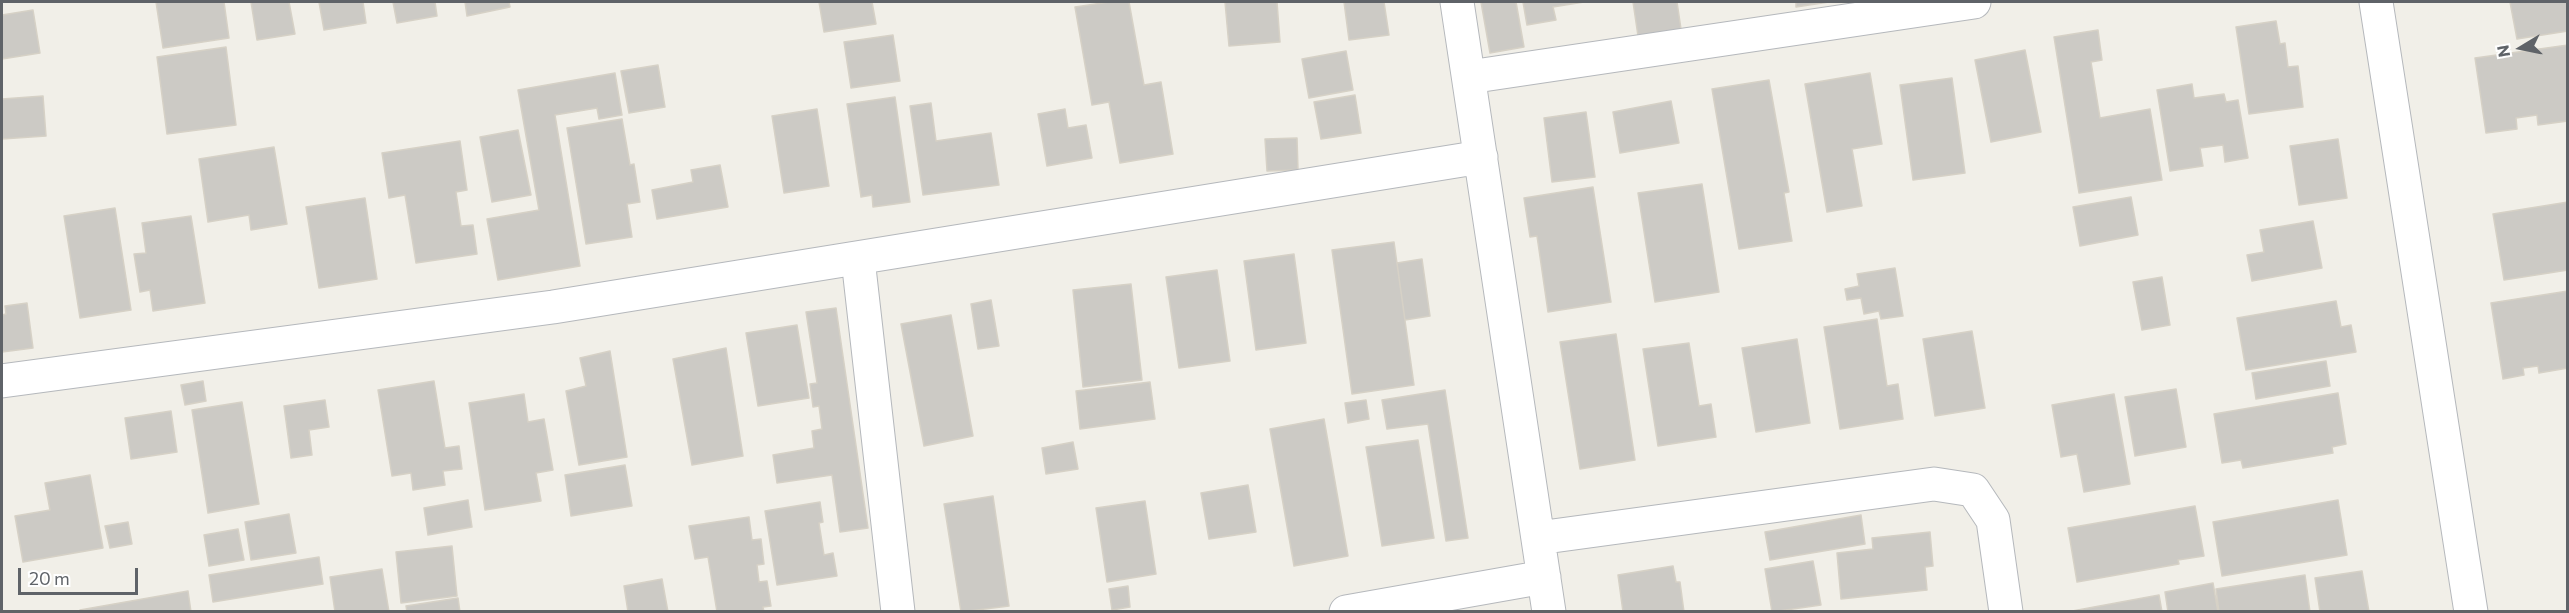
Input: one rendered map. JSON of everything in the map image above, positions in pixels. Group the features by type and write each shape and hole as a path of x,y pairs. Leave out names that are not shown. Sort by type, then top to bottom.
{"street":[{"path":"1458,2 1549,612"},
{"path":"1469,77 1935,4 1974,2"},
{"path":"2376,2 2471,612"},
{"path":"2,381 553,307 1481,157"},
{"path":"858,259 898,612"},
{"path":"1538,538 1934,484 1973,490 1993,520 2006,612"},
{"path":"1346,612 1544,577"}],"building":[{"path":"156,2 224,2 229,38 163,48"},
{"path":"251,2 289,2 295,34 257,40"},
{"path":"319,2 363,2 366,23 324,30"},
{"path":"393,2 435,2 437,16 397,23"},
{"path":"465,2 509,2 510,7 467,16"},
{"path":"819,2 872,2 876,24 824,32"},
{"path":"1109,2 1129,2 1144,85 1161,82 1173,154 1120,163 1109,102 1092,105 1075,7"},
{"path":"1225,2 1277,2 1280,42 1229,46"},
{"path":"1344,2 1384,2 1389,35 1349,40"},
{"path":"1481,2 1516,2 1524,47 1490,53"},
{"path":"1523,2 1584,2 1553,7 1556,20 1527,25"},
{"path":"1633,2 1677,2 1681,29 1638,36"},
{"path":"1796,2 1829,2 1796,7"},
{"path":"2510,2 2568,2 2568,31 2517,39"},
{"path":"33,10 40,53 2,59 2,15"},
{"path":"2276,21 2280,44 2285,43 2288,67 2298,66 2303,107 2249,114 2236,27"},
{"path":"2098,30 2102,60 2091,62 2100,118 2150,109 2162,180 2079,193 2054,37"},
{"path":"893,35 900,81 851,88 844,42"},
{"path":"2568,45 2568,121 2538,125 2537,115 2516,118 2517,129 2486,133 2475,58"},
{"path":"226,47 236,125 167,134 157,57"},
{"path":"2025,50 2041,132 1991,142 1975,60"},
{"path":"1346,51 1353,90 1309,98 1302,59"},
{"path":"658,65 665,107 629,113 621,71"},
{"path":"615,73 622,115 599,119 597,108 555,115 580,266 498,280 487,219 539,210 518,90"},
{"path":"1870,73 1882,144 1852,149 1862,206 1827,212 1805,84"},
{"path":"1952,78 1965,173 1913,180 1900,85"},
{"path":"1769,80 1789,192 1784,193 1792,241 1739,249 1712,89"},
{"path":"2192,84 2194,98 2224,94 2226,102 2238,100 2248,158 2225,162 2223,145 2200,148 2203,166 2170,171 2157,90"},
{"path":"1355,95 1361,133 1321,139 1314,102"},
{"path":"43,96 46,136 2,139 2,99"},
{"path":"895,97 910,202 873,207 872,195 861,197 847,104"},
{"path":"1671,101 1679,143 1620,153 1613,112"},
{"path":"931,103 936,141 991,133 999,185 923,195 910,106"},
{"path":"817,109 829,186 784,193 772,116"},
{"path":"1065,109 1068,128 1086,125 1092,158 1047,166 1038,114"},
{"path":"1586,112 1595,177 1552,182 1544,118"},
{"path":"622,119 630,165 634,164 640,202 627,204 632,237 586,244 567,128"},
{"path":"518,130 531,195 492,202 480,137"},
{"path":"1297,138 1298,170 1267,171 1265,139"},
{"path":"2338,139 2347,198 2299,205 2290,146"},
{"path":"460,141 467,190 456,192 461,226 473,225 477,254 416,263 405,195 389,198 382,153"},
{"path":"274,147 287,224 251,230 249,215 208,222 199,159"},
{"path":"720,165 728,207 657,219 652,190 693,182 691,170"},
{"path":"1702,184 1719,292 1655,302 1638,193"},
{"path":"1593,187 1611,302 1548,312 1537,236 1530,237 1524,198"},
{"path":"2131,197 2138,235 2080,246 2073,207"},
{"path":"365,198 377,279 319,288 306,207"},
{"path":"2568,202 2568,270 2504,280 2493,214"},
{"path":"115,208 131,310 80,318 64,216"},
{"path":"191,216 205,303 153,311 150,290 140,292 134,254 146,253 142,223"},
{"path":"2313,221 2322,268 2252,281 2247,255 2264,252 2260,230"},
{"path":"1394,242 1414,385 1352,394 1332,250"},
{"path":"1294,254 1306,343 1256,350 1244,261"},
{"path":"1422,259 1430,316 1405,320 1397,263"},
{"path":"1895,268 1903,316 1881,319 1879,311 1864,314 1861,298 1847,300 1845,289 1859,286 1857,274"},
{"path":"1217,270 1230,361 1179,368 1166,277"},
{"path":"2162,277 2170,325 2142,330 2133,282"},
{"path":"1131,284 1142,380 1083,387 1073,290"},
{"path":"2568,291 2568,368 2539,373 2538,366 2523,368 2524,375 2503,379 2491,303"},
{"path":"991,300 999,346 978,349 971,304"},
{"path":"2336,301 2341,327 2351,325 2356,352 2246,370 2237,318"},
{"path":"27,303 33,348 2,352 2,315 6,314 5,306"},
{"path":"836,308 868,528 840,532 832,475 777,483 773,455 814,448 812,431 822,429 819,406 813,407 810,384 817,383 806,312"},
{"path":"951,315 973,436 924,446 901,324"},
{"path":"1877,319 1887,386 1898,384 1903,419 1840,429 1824,327"},
{"path":"797,325 809,398 758,406 746,333"},
{"path":"1972,331 1985,408 1935,416 1923,339"},
{"path":"1616,334 1635,460 1580,469 1560,342"},
{"path":"1797,339 1810,423 1756,432 1742,348"},
{"path":"1689,343 1699,406 1711,404 1716,437 1658,446 1643,349"},
{"path":"726,348 743,456 692,465 673,359"},
{"path":"610,351 627,457 579,465 566,391 586,386 580,358"},
{"path":"2326,361 2330,386 2256,399 2252,373"},
{"path":"203,381 206,401 185,405 181,385"},
{"path":"434,381 445,448 459,446 462,469 443,471 445,485 413,490 411,473 392,476 378,390"},
{"path":"1150,382 1155,419 1080,429 1076,391"},
{"path":"2176,389 2186,447 2135,456 2125,397"},
{"path":"1445,390 1468,538 1446,541 1428,424 1387,429 1382,400"},
{"path":"2338,393 2346,444 2332,447 2333,453 2243,468 2241,460 2222,463 2214,414"},
{"path":"524,394 528,422 544,419 553,470 536,473 541,501 485,510 469,403"},
{"path":"2114,394 2130,484 2084,492 2077,454 2061,457 2052,405"},
{"path":"325,400 329,427 309,430 312,455 291,458 284,406"},
{"path":"1366,400 1369,419 1348,423 1345,403"},
{"path":"242,402 259,504 208,513 192,410"},
{"path":"171,411 177,452 131,459 125,418"},
{"path":"1324,419 1348,556 1294,566 1270,429"},
{"path":"1418,440 1434,538 1382,546 1366,447"},
{"path":"1073,442 1078,469 1046,474 1042,448"},
{"path":"625,465 632,506 571,516 565,475"},
{"path":"90,475 103,548 23,562 15,516 50,510 45,483"},
{"path":"1248,485 1256,532 1209,539 1201,493"},
{"path":"993,496 1009,606 961,612 944,504"},
{"path":"468,500 472,527 428,535 424,508"},
{"path":"2338,500 2347,555 2222,576 2213,522"},
{"path":"1145,501 1156,574 1107,582 1096,508"},
{"path":"820,502 823,522 819,523 824,555 833,553 837,576 777,585 765,511"},
{"path":"2195,506 2204,556 2178,560 2179,564 2077,582 2068,528"},
{"path":"289,514 296,553 251,560 245,522"},
{"path":"1861,515 1865,544 1770,560 1765,532"},
{"path":"749,517 752,540 761,539 764,564 757,565 759,582 767,581 771,606 763,607 764,612 717,612 708,557 695,559 689,526"},
{"path":"128,522 132,544 110,548 105,526"},
{"path":"238,529 244,560 209,566 204,535"},
{"path":"1930,532 1933,566 1925,567 1927,590 1841,599 1837,553 1873,549 1872,538"},
{"path":"452,546 457,596 401,603 396,552"},
{"path":"319,557 323,584 213,602 209,575"},
{"path":"1813,561 1821,605 1772,612 1765,569"},
{"path":"1673,566 1676,582 1680,582 1684,612 1623,612 1618,575"},
{"path":"382,569 389,612 335,612 330,577"},
{"path":"2362,571 2369,612 2320,612 2315,578"},
{"path":"2305,575 2310,612 2219,612 2216,589"},
{"path":"662,579 668,612 628,612 624,586"},
{"path":"2213,583 2218,612 2168,612 2165,592"},
{"path":"1128,586 1130,607 1112,610 1109,589"},
{"path":"188,591 191,612 80,612 80,610"},
{"path":"2159,595 2162,612 2067,612"},
{"path":"458,598 460,612 407,612 406,606"}]}
